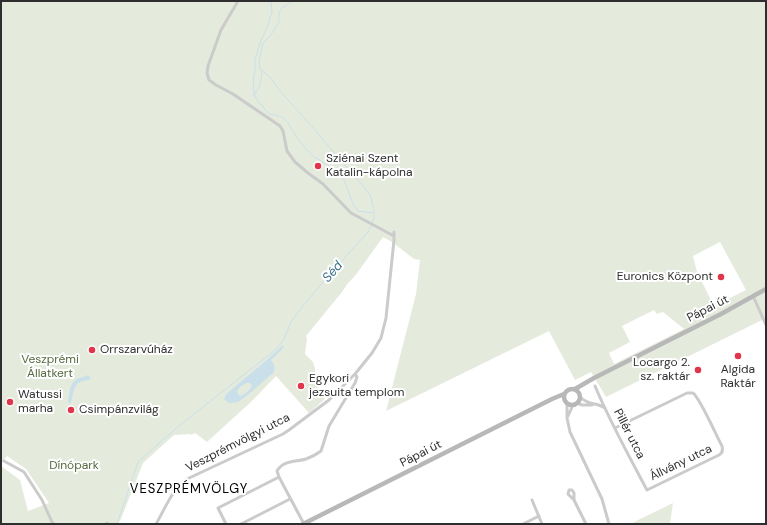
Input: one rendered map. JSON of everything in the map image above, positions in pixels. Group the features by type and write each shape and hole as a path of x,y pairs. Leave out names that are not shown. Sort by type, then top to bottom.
{"main road":[{"name":"Pápai út","path":"575,389 766,289"},
{"name":"Pápai út","path":"580,396 583,390 594,378"},
{"path":"575,389 578,391 580,396 575,404 566,402 564,394 568,390 575,389"},
{"name":"Pápai út","path":"303,524 564,394"},
{"name":"Pápai út","path":"548,401 560,400 566,402"}],"street":[{"name":"Veszprémvölgyi utca","path":"156,524 176,490 187,479 289,430 334,396 355,374 377,345 384,328 386,318 394,234 351,213 323,184 295,162 287,152 283,131 280,126 249,104 209,80 207,73 208,66 225,23 238,1"},
{"path":"753,296 766,325"},
{"path":"226,524 218,508 279,477 277,472 278,468 283,465 292,461 307,458 321,451 329,426 356,383 357,377 355,374"},
{"name":"Pillér utca","path":"596,386 606,410 647,490"},
{"name":"Állvány utca","path":"615,428 687,393 693,393 695,394 722,446 722,452 719,455 647,490"},
{"path":"580,396 586,402 601,406 606,410"},
{"path":"566,402 570,432 602,499 610,524"},
{"path":"567,418 575,404 594,404"},
{"path":"4,461 24,472 42,500 54,524"},
{"name":"Pápai út","path":"279,477 303,524"},
{"path":"241,524 290,499"},
{"path":"532,500 540,516 542,524"},
{"path":"574,500 586,524"},
{"path":"523,524 540,516"}],"green space":[{"path":"1,1 766,1 766,321 762,320 606,397 591,372 575,380 549,331 386,411 416,294 420,260 414,259 383,237 355,276 306,336 305,354 313,362 316,384 325,399 309,413 276,376 252,401 207,442 195,433 191,435 174,435 143,463 118,524 1,524 1,466 20,480 28,511 49,503 26,469 7,456 1,464","holes":["720,242 746,290 714,306 697,272 693,256","654,310 657,314 663,312 684,329 614,364 609,353 630,342 622,326"]},
{"path":"673,503 670,524 630,524"}],"water":[{"path":"282,346 284,347 271,360 274,366 274,372 249,394 238,402 229,403 224,399 226,394","holes":["246,383 250,383 252,386 251,388 240,396 237,391 240,387"]},
{"path":"88,375 91,379 77,384 70,404 68,402 71,385 75,380"}],"waterway":[{"path":"271,1 272,12 255,60 253,81 254,95 258,102 271,115 282,117 288,123 297,138 313,156 334,169 344,180 353,204 358,211 373,213"},
{"name":"Séd","path":"293,1 282,8 279,13 279,22 270,36 263,43 259,61 260,69 271,78 280,91 370,195 374,209 374,219 372,223"},
{"path":"254,95 260,86 262,71"},
{"name":"Séd","path":"117,524 139,461 180,425 274,351 283,341 291,322 302,307 368,232 371,226"}],"place":[{"name":"Sziénai Szent Katalin-kápolna","path":"318,166"},
{"name":"Euronics Központ","path":"721,277"},
{"name":"Orrszarvúház","path":"92,350"},
{"name":"Algida Raktár","path":"738,356"},
{"name":"Locargo 2. sz. raktár","path":"698,370"},
{"name":"Egykori jezsuita templom","path":"301,386"},
{"name":"Watussi marha","path":"10,402"},
{"name":"Csimpánzvilág","path":"71,410"}],"district":[{"name":"VESZPRÉMVÖLGY","path":"189,490"}],"park label":[{"name":"Veszprémi Állatkert","path":"50,367"},
{"name":"Dínópark","path":"74,466"}]}
